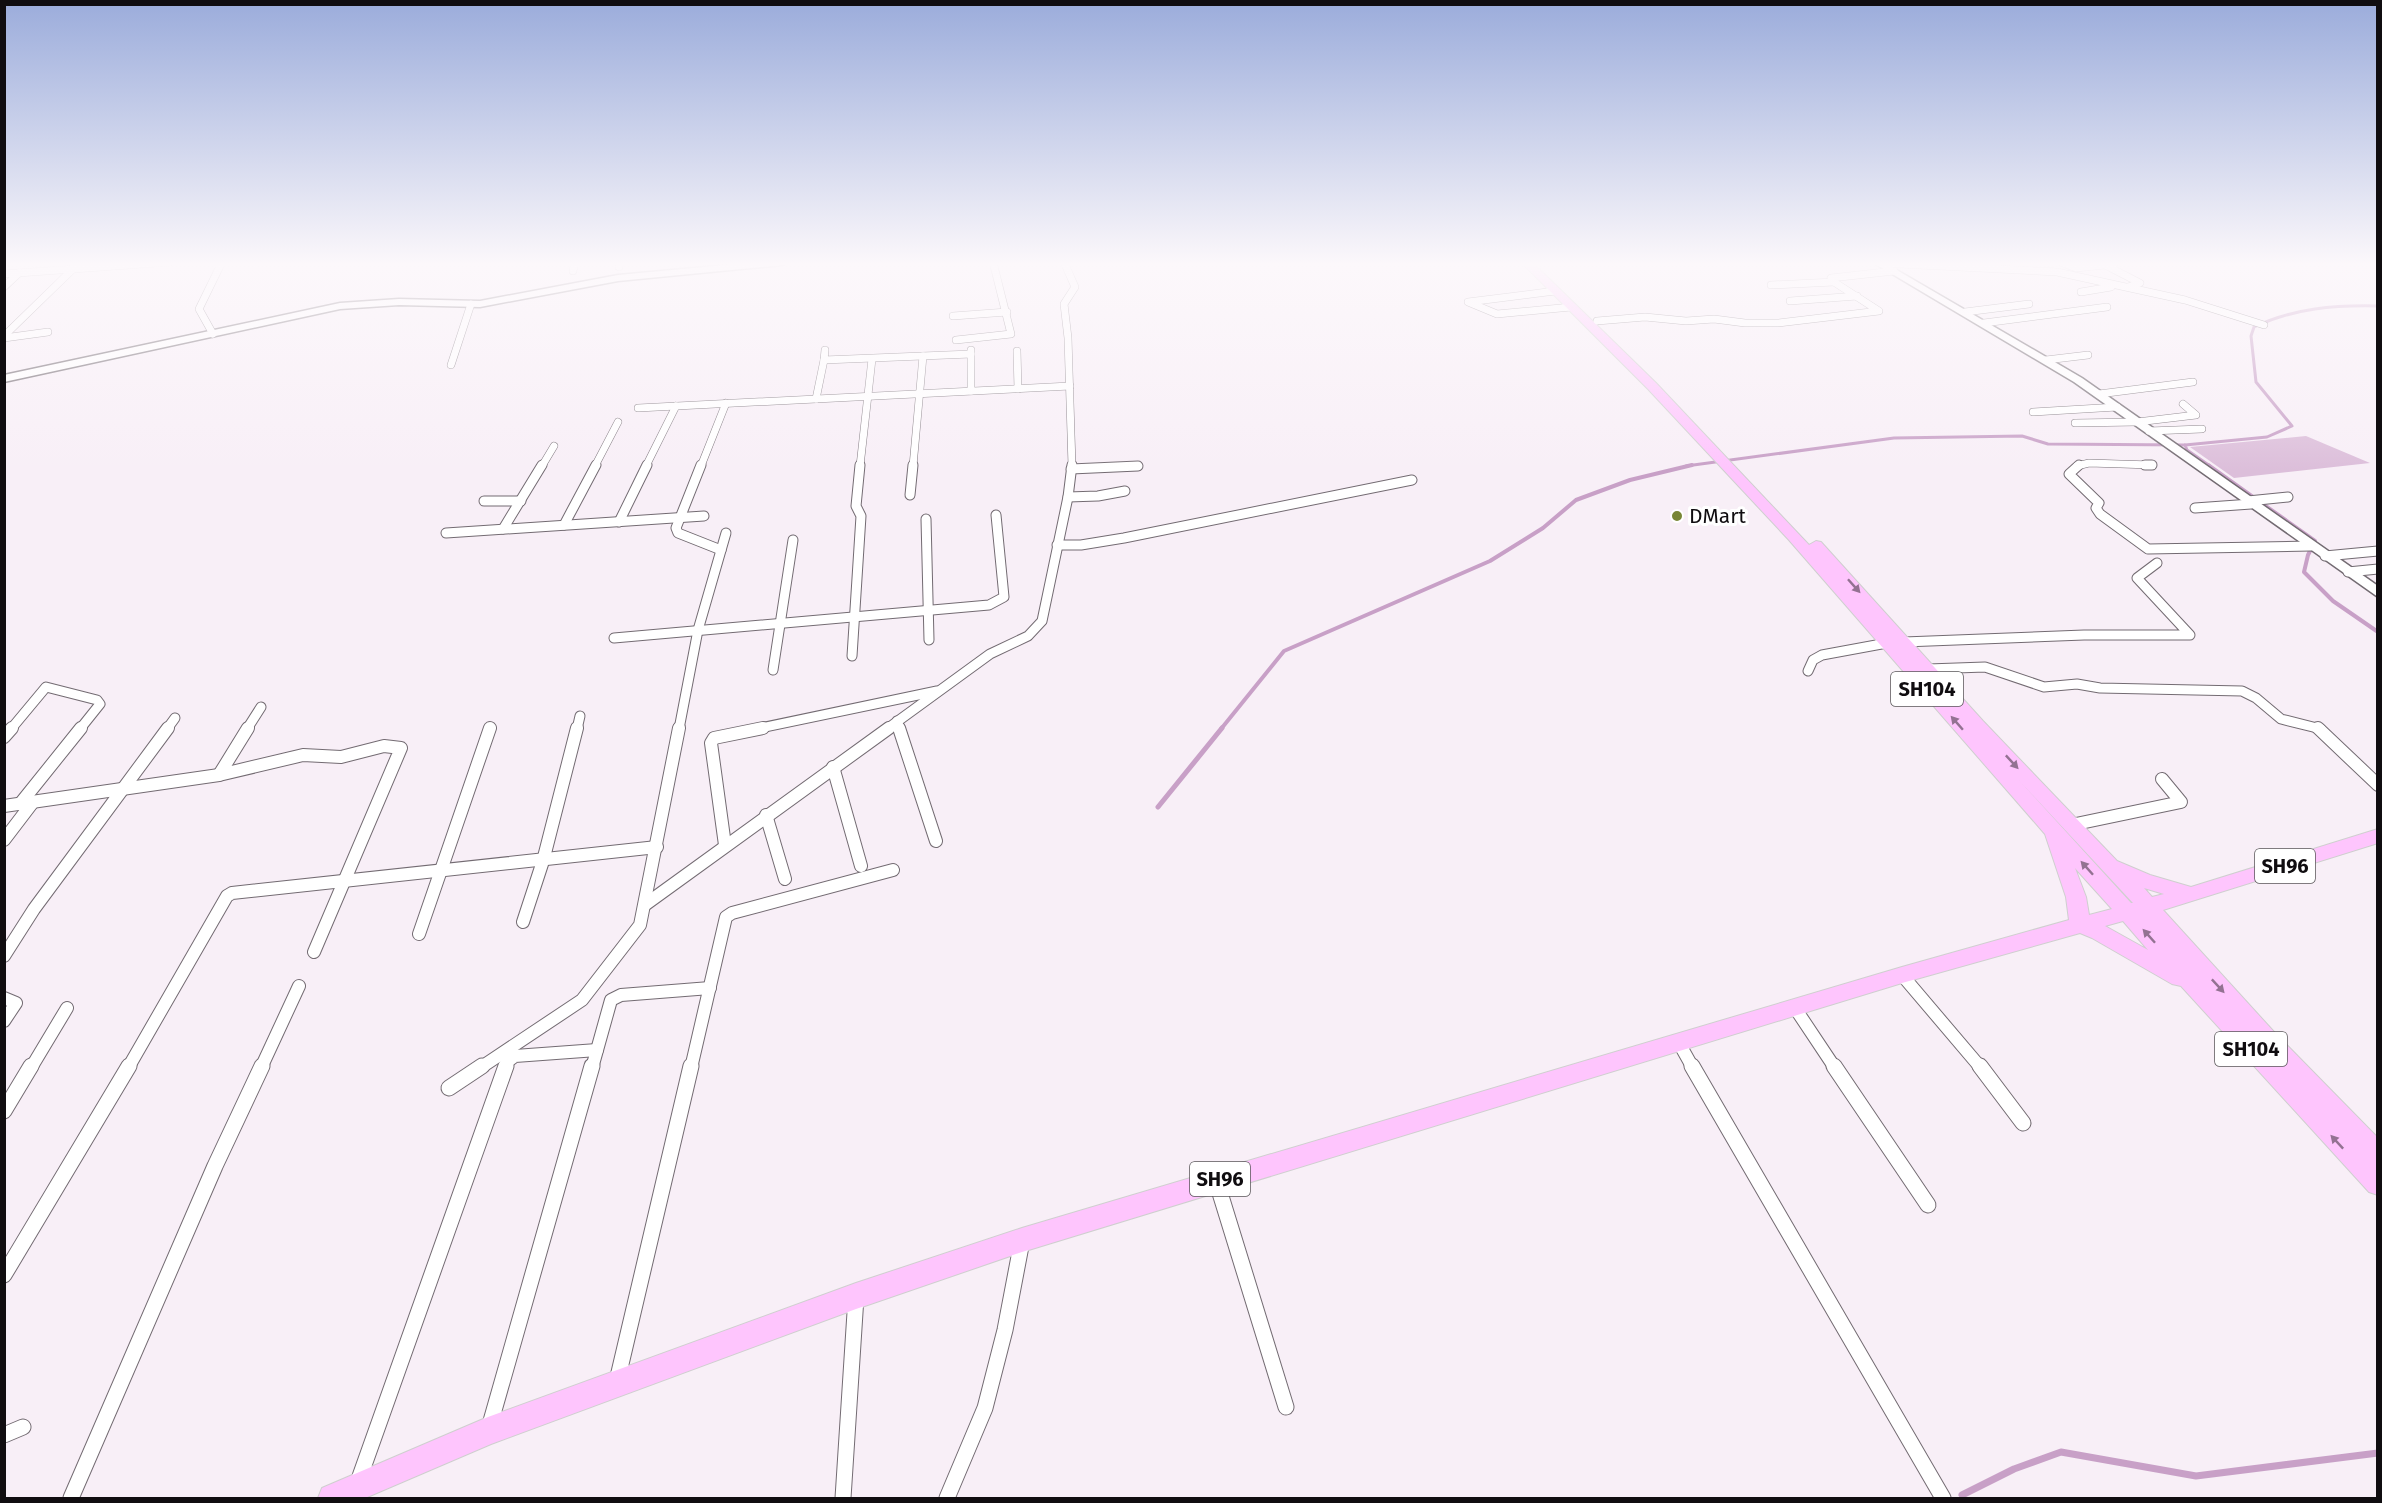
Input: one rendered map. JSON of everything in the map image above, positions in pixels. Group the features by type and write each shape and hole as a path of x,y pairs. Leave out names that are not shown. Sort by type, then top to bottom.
{"main road":[{"name":"SH104","path":"1597,332 1719,450"},
{"name":"SH104","path":"1609,332 1641,362 1794,537 1895,642 2062,828 2137,908 2178,943 2267,1040 2378,1155"},
{"name":"SH104","path":"1895,642 1928,669 2062,828 2103,858 2194,986 2378,1184"},
{"path":"2062,828 2057,848 2076,897 2080,925 2099,932 2194,986"},
{"name":"SH96","path":"332,1498 488,1431 856,1296 1022,1240 1902,975 2192,894 2378,836"},
{"path":"2103,858 2144,881 2192,894"}],"street":[{"path":"4,348 6,337 47,332"},
{"path":"4,379 221,332"},
{"path":"451,365 462,332"},
{"path":"956,340 1011,334 1011,332"},
{"path":"646,904 990,654 1028,636 1042,621 1068,497 1071,469 1070,386 1066,332"},
{"path":"1999,332 2117,407 2376,591"},
{"path":"816,399 825,350"},
{"path":"1017,351 1018,388"},
{"path":"824,360 971,352 971,391"},
{"path":"910,495 923,356"},
{"path":"2046,360 2088,356"},
{"path":"852,656 861,516 856,506 872,359"},
{"path":"2098,394 2193,382"},
{"path":"638,408 1070,386"},
{"path":"721,550 678,533 676,528 726,403"},
{"path":"2075,423 2136,422 2196,415 2182,404"},
{"path":"619,522 676,406"},
{"path":"2033,412 2117,407"},
{"path":"564,525 618,422"},
{"path":"2148,431 2202,429"},
{"path":"503,529 554,446"},
{"path":"2152,465 2089,463 2078,465 2069,474 2098,503 2096,508 2100,514 2146,548 2378,551"},
{"path":"1071,469 1138,466"},
{"path":"1057,546 1081,545 1124,538 1412,480"},
{"path":"1068,497 1098,496 1125,491"},
{"path":"2194,508 2288,497"},
{"path":"484,501 521,501"},
{"path":"614,638 989,605 1004,597 996,515"},
{"path":"446,533 704,516"},
{"path":"926,519 928,640"},
{"path":"449,1088 582,1000 640,925 646,904 698,630 726,532"},
{"path":"773,670 793,540"},
{"path":"1808,671 1813,660 1822,655 1895,642 2084,634 2190,635 2137,578 2157,562"},
{"path":"2349,572 2378,569"},
{"path":"1928,669 1985,667 2051,687 2078,684 2100,687 2242,691 2256,698 2281,719 2320,729 2378,785"},
{"path":"5,736 46,687 97,700 100,704 20,804"},
{"path":"725,845 711,743 714,738 940,690"},
{"path":"219,775 261,707"},
{"path":"5,953 34,909 175,717"},
{"path":"523,922 543,861 580,717"},
{"path":"897,721 936,841"},
{"path":"419,934 490,728"},
{"path":"4,806 219,775 303,755 341,757 384,746 401,748 314,952"},
{"path":"833,767 861,866"},
{"path":"2062,828 2181,802 2162,779"},
{"path":"4,840 33,802"},
{"path":"766,815 785,879"},
{"path":"5,1274 164,1008 227,896 241,890 440,872 657,847"},
{"path":"616,1385 726,917 729,914 893,870"},
{"path":"1902,975 1968,1051 2023,1123"},
{"path":"71,1498 215,1166 299,986"},
{"path":"488,1431 611,1000 616,997 710,988"},
{"path":"4,998 16,1003 4,1021"},
{"path":"4,1111 67,1008"},
{"path":"1795,1008 1928,1205"},
{"path":"1679,1043 1943,1498"},
{"path":"355,1488 507,1062 515,1056 597,1050"},
{"path":"1216,1180 1286,1407"},
{"path":"947,1498 985,1408 1005,1330 1022,1240"},
{"path":"843,1498 856,1296"},
{"path":"4,1435 23,1427"}],"shaded area":[{"path":"2306,436 2370,463 2234,478 2190,447"}],"waterway":[{"path":"2185,445 2267,437 2292,426 2256,382 2252,332"},
{"path":"1690,465 1894,438 2022,436 2048,444 2185,445"},
{"path":"2185,445 2187,450 2210,466"},
{"path":"1221,729 1284,651 1490,561 1543,528 1576,500 1630,480 1690,465"},
{"path":"1686,466 1690,465"},
{"path":"2208,465 2315,541 2308,555 2304,572 2333,601 2378,632"},
{"path":"1158,807 1222,728"},
{"path":"1962,1495 2014,1469 2061,1452 2196,1476 2378,1453"}],"place":[{"name":"DMart","path":"1677,516"}]}
